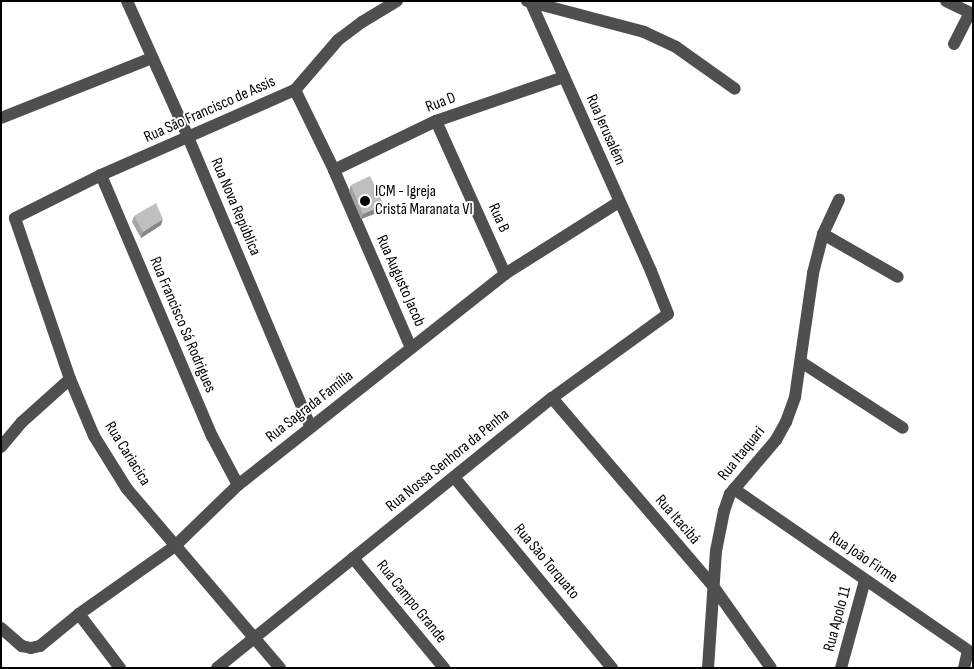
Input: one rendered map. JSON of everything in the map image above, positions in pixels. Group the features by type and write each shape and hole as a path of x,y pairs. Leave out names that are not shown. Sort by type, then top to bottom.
{"street":[{"name":"Rua Nova República","path":"127,1 188,137 310,426"},
{"name":"Rua São Francisco de Assis","path":"15,218 101,175 295,90 338,40 356,26 397,1"},
{"path":"946,1 971,13 954,44"},
{"path":"529,2 644,32 676,47 735,89"},
{"name":"Rua Jerusalém","path":"529,2 651,271"},
{"path":"1,118 152,58"},
{"name":"Rua D","path":"334,170 436,121 564,77"},
{"name":"Rua Augusto Jacob","path":"295,90 334,170 411,348"},
{"name":"Rua B","path":"436,121 505,274"},
{"name":"Rua Francisco Sá Rodrigues","path":"101,175 212,436 238,485"},
{"name":"Rua Itaquari","path":"708,668 716,551 724,511 734,489 776,440 786,422 795,397 811,281 823,234 839,199"},
{"name":"Rua Sagrada Família","path":"1,628 22,646 31,648 40,646 79,614 175,546 238,485 310,426 505,274 619,202"},
{"name":"Rua Cariacica","path":"15,218 70,379 94,436 127,489 280,668"},
{"path":"823,234 898,277"},
{"name":"Rua Nossa Senhora da Penha","path":"217,668 254,636 552,398 668,314 651,271"},
{"path":"801,362 903,428"},
{"path":"1,447 22,422 70,379"},
{"name":"Rua Itacibá","path":"552,398 713,586 771,668"},
{"name":"Rua São Torquato","path":"454,477 612,668"},
{"name":"Rua João Firme","path":"734,489 970,653"},
{"name":"Rua Campo Grande","path":"354,558 444,668"},
{"name":"Rua Apolo 11","path":"841,668 865,580"},
{"path":"79,614 120,668"},
{"path":"964,668 970,653"}],"building":[{"name":"ICM - Igreja Cristã Maranata VI","path":"370,176 384,205 363,214 351,185"},
{"path":"156,203 163,219 143,232 134,216"}],"place":[{"name":"ICM - Igreja Cristã Maranata VI","path":"365,201"}]}
